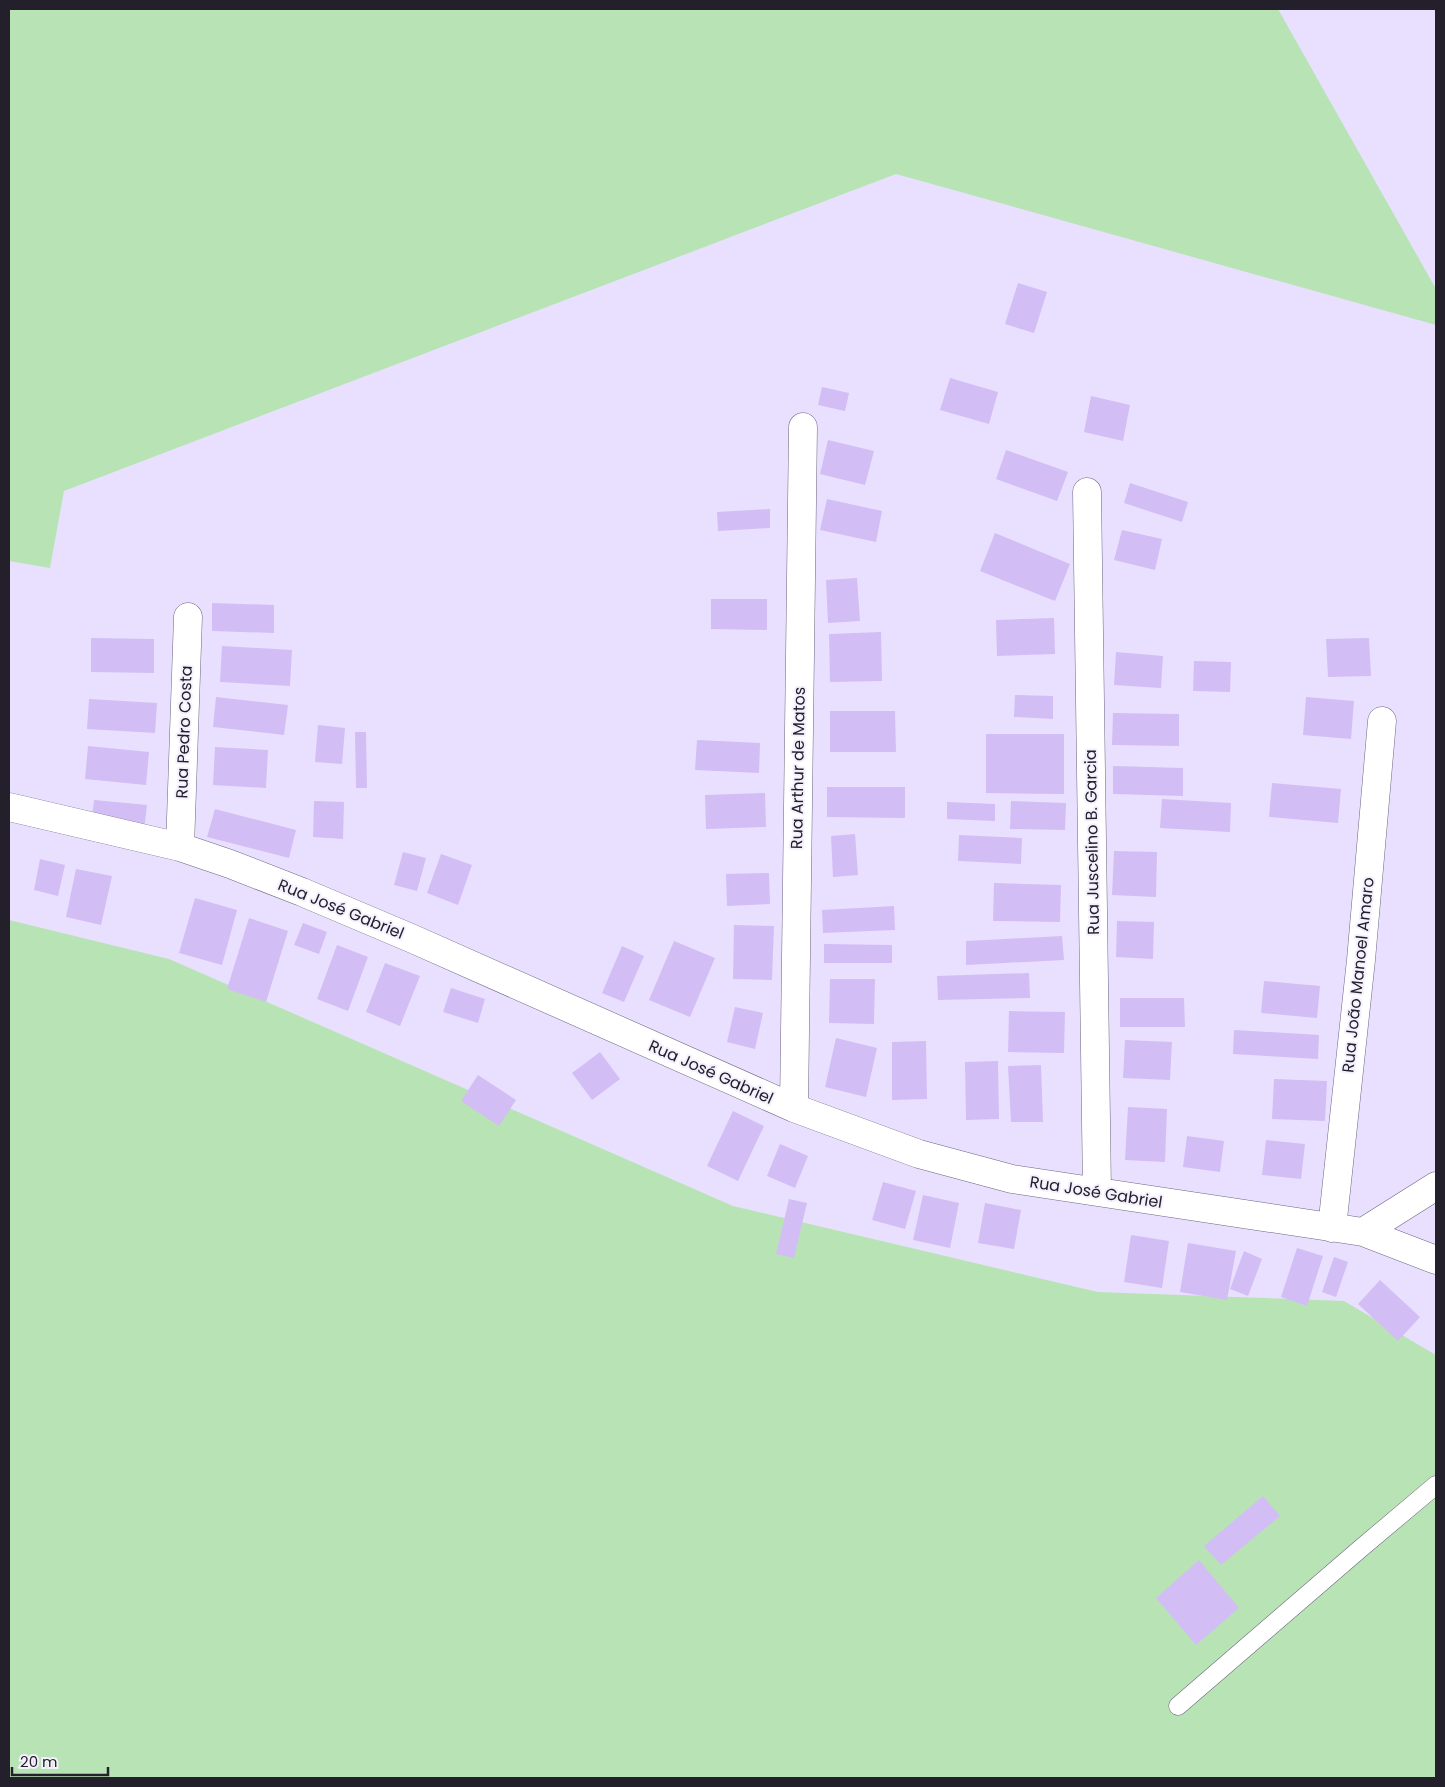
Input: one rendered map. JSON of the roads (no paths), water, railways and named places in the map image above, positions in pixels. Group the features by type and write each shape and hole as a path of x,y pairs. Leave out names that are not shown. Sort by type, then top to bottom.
{"street":[{"name":"Rua Arthur de Matos","path":"794,1108 803,427"},
{"name":"Rua Juscelino B. Garcia","path":"1087,492 1098,1191"},
{"name":"Rua Pedro Costa","path":"180,847 188,617"},
{"name":"Rua João Manoel Amaro","path":"1332,1228 1362,950 1382,722"},
{"name":"Rua José Gabriel","path":"9,807 180,847 302,892 794,1108 919,1154 1012,1179 1363,1232 1436,1260"},
{"path":"1363,1232 1436,1186"}],"lane":[{"path":"1178,1706 1436,1486"}]}
